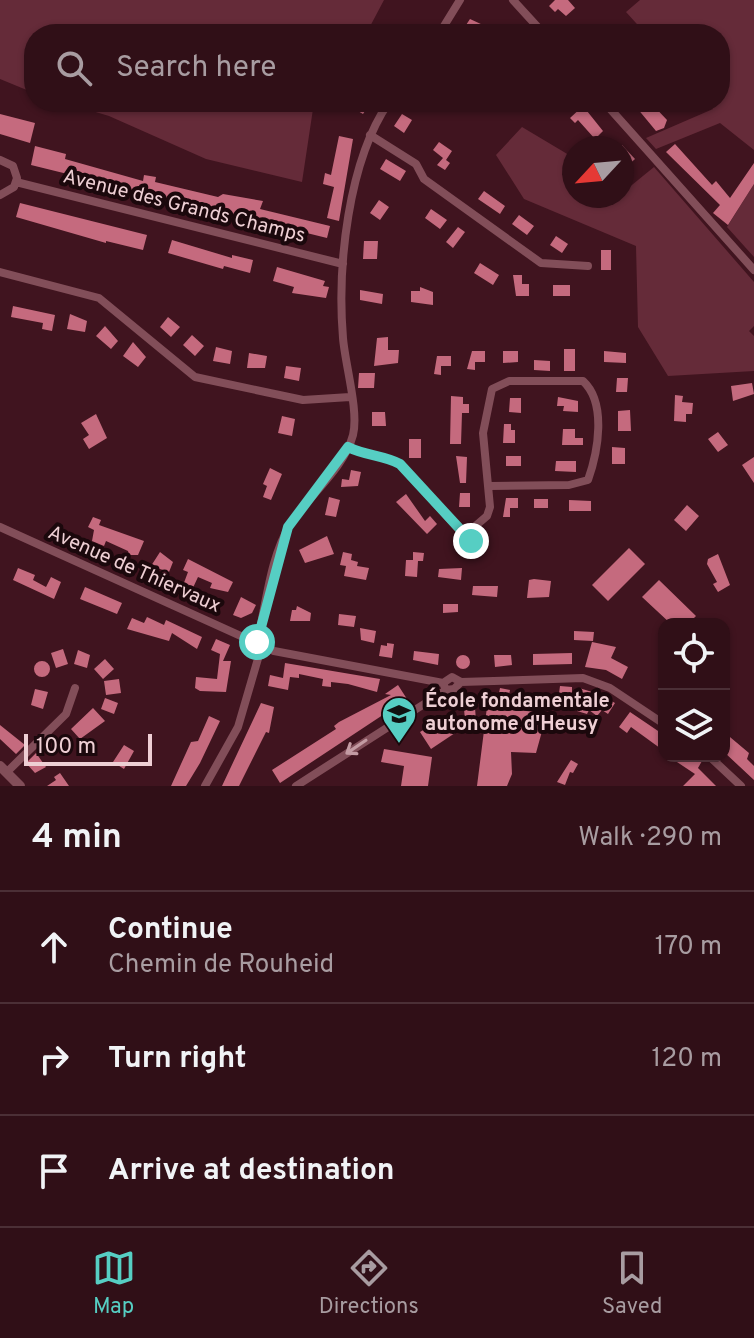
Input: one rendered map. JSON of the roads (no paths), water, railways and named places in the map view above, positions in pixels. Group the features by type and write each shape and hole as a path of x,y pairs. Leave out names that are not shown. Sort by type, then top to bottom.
{"street":[{"path":"445,24 460,0"},
{"path":"513,0 535,24"},
{"path":"205,786 238,727 288,527 348,447 354,424 343,338 343,264 350,211 370,135 383,112"},
{"path":"613,112 754,270"},
{"path":"370,135 416,164 424,179 541,263 588,266"},
{"path":"0,160 13,166 16,182 8,193 0,195"},
{"name":"Avenue des Grands Champs","path":"16,182 343,264"},
{"path":"0,272 99,298 195,377 303,400 350,397"},
{"path":"466,534 487,516 490,486 483,433 492,389 509,381 583,381 590,388 597,423 597,447 588,480 569,485 490,486"},
{"path":"348,447 365,456 387,457 400,464 472,544"},
{"name":"Avenue de Thiervaux","path":"0,527 259,644 444,686 452,677 461,682 583,678 610,688 658,720"},
{"path":"296,786 444,686"},
{"path":"20,786 3,769 66,714 75,688"},
{"path":"715,762 741,786"}],"place":[{"name":"École fondamentale autonome d'Heusy","path":"399,745"}]}
